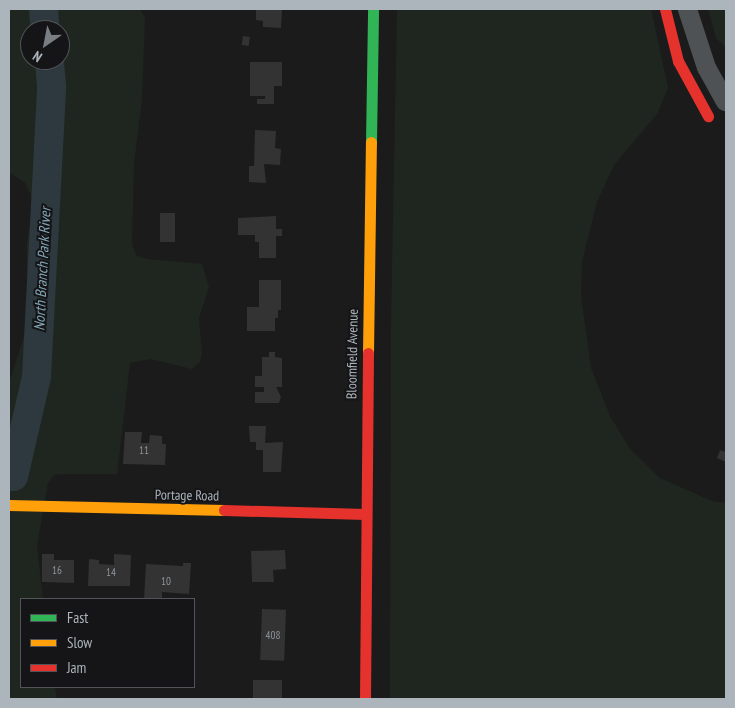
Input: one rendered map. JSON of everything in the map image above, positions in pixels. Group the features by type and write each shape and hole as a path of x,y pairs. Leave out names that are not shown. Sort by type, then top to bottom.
{"main road":[{"name":"Bloomfield Avenue","path":"365,699 365,514 374,9"},
{"path":"665,9 678,61 708,116"},
{"name":"Portage Road","path":"9,505 365,514"}],"street":[{"path":"687,9 706,67 725,101"}],"shaded area":[{"path":"9,9 140,9 145,18 142,99 134,164 132,245 137,256 147,259 202,264 209,287 199,318 202,352 200,362 192,369 150,359 130,363 117,474 54,475 48,483 37,546 43,598 20,598 20,688 55,688 57,699 9,699 9,383 27,327 27,242 34,202 25,183 9,172"},
{"path":"397,9 651,9 668,88 657,114 614,165 597,202 582,261 581,296 591,368 610,416 630,449 660,478 712,501 726,503 726,699 390,699 391,326"},
{"path":"708,9 726,9 726,48 716,38"}],"building":[{"path":"256,9 282,10 281,28 263,27 263,21 256,20"},
{"path":"243,36 250,37 249,46 242,45"},
{"path":"250,62 282,62 282,86 274,86 274,104 257,104 257,99 265,99 265,96 250,96"},
{"path":"255,130 276,131 275,148 281,149 280,165 264,164 266,183 249,182 249,166 254,166"},
{"path":"160,213 175,213 175,242 160,242"},
{"path":"276,216 276,229 282,229 282,236 276,236 276,258 259,258 259,242 255,242 255,235 238,235 238,218"},
{"path":"259,280 281,280 281,310 278,310 278,318 275,318 275,331 247,331 247,307 259,307"},
{"path":"269,352 275,352 275,357 282,358 282,387 276,387 281,397 279,403 255,403 255,392 264,392 264,387 255,387 255,376 262,376 262,357 269,357"},
{"path":"249,426 266,426 265,443 283,442 281,472 263,472 263,450 256,450 256,442 250,442"},
{"path":"125,432 142,432 141,443 149,443 150,435 162,436 162,444 166,444 165,465 123,464"},
{"path":"720,450 726,452 726,462 717,458"},
{"path":"285,550 286,569 273,570 274,582 252,582 251,551"},
{"path":"42,554 54,554 54,560 74,560 74,583 42,582"},
{"path":"114,554 131,555 130,586 88,586 89,559 99,560 99,564 114,565"},
{"path":"183,563 191,563 189,594 162,592 162,598 144,598 146,564 183,566"},
{"path":"262,609 286,610 284,661 260,660"},
{"path":"253,680 282,680 282,699 253,699"}],"waterway":[{"name":"North Branch Park River","path":"43,9 44,20"},
{"name":"North Branch Park River","path":"13,476 36,376 51,85 50,70"}],"traffic: fast":[{"path":"371,142 373,9"}],"traffic: slow":[{"path":"368,353 371,142"},
{"path":"9,505 224,510"}],"traffic: jam":[{"path":"665,9 678,61 708,116"},
{"path":"365,699 368,353"},
{"path":"224,510 365,514"}]}
